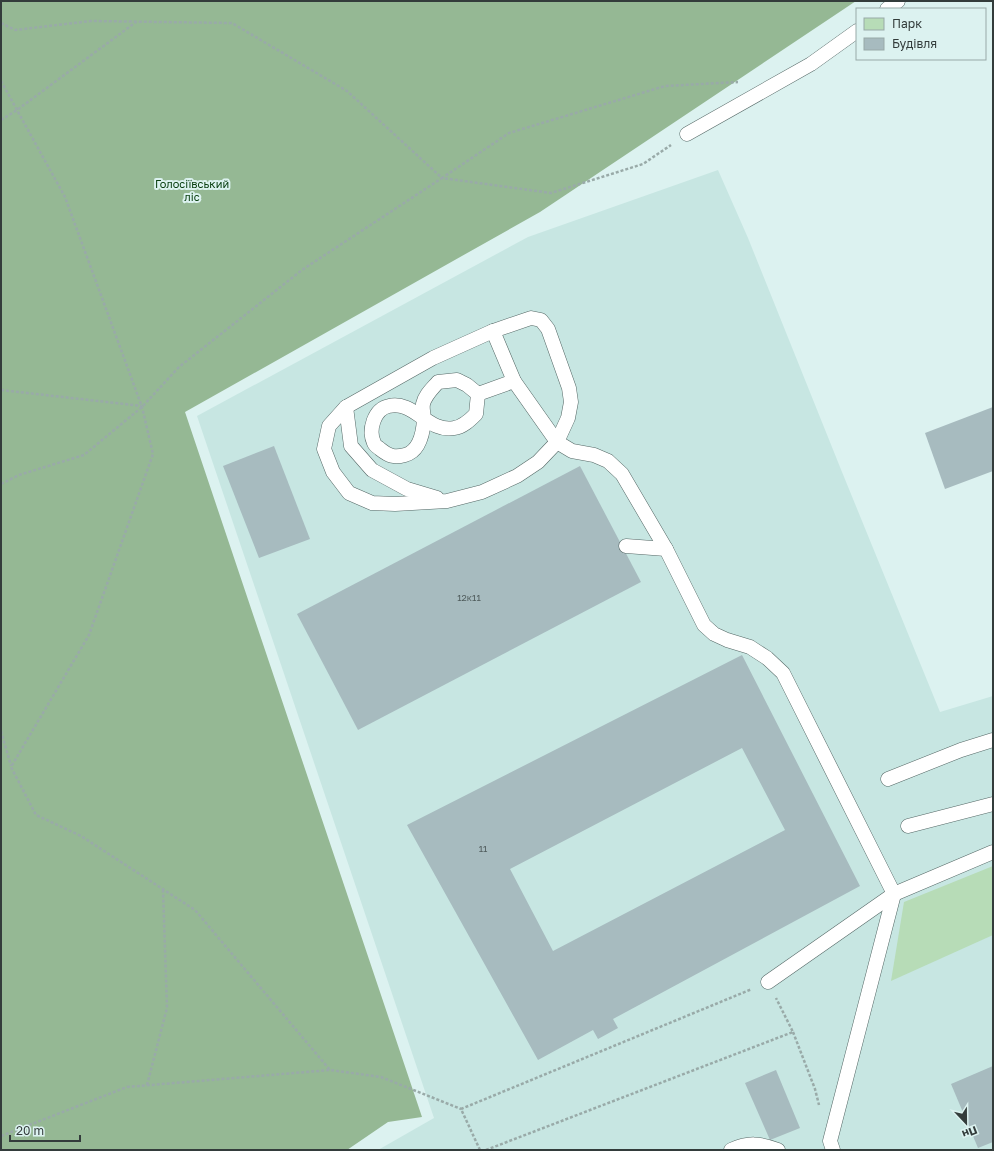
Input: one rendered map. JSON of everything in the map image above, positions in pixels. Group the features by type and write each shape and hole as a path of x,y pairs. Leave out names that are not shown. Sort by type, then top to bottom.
{"lane":[{"path":"888,8 898,1"},
{"path":"687,134 811,64 856,31"},
{"path":"531,318 541,320 548,329 569,388 571,402 568,418 557,442 538,462 516,476 482,492 447,501 395,504 372,503 349,493 333,472 324,449 329,426 346,407 433,358 493,331 531,318"},
{"path":"493,331 514,381 557,442 572,451 594,455 608,461 622,474 666,549 704,625 714,634 727,640 750,647 767,658 783,673 894,894 830,1141 833,1150"},
{"path":"458,380 478,394 476,414 466,423 453,428 436,427 424,419 422,406 426,396 438,382 458,380"},
{"path":"478,394 514,381"},
{"path":"346,407 350,446 372,470 407,489 447,501"},
{"path":"626,546 666,549"},
{"path":"888,779 961,750 993,740"},
{"path":"908,826 993,804"},
{"path":"768,982 894,894 993,852"},
{"path":"731,1150 744,1144 765,1146 778,1150"}],"path":[{"path":"1,23 15,30 91,20 232,23 347,92 442,178 551,193 643,164 687,134"},
{"path":"1,120 17,110 136,22"},
{"path":"1,80 65,196 142,406 153,454 88,635 12,767"},
{"path":"1,484 19,475 84,456 142,406 179,367 302,270 509,133 664,86 743,82"},
{"path":"1,390 142,406"},
{"path":"1,731 12,767 36,815 81,836 195,910 330,1070"},
{"path":"148,1085 167,1008 163,890"},
{"path":"461,1109 768,982 793,1032 815,1089 821,1111"},
{"path":"486,1150 793,1032"},
{"path":"1,1136 126,1087 330,1070 381,1077 461,1109 480,1150"}],"shaded area":[{"path":"718,170 748,238 940,712 993,696 993,1150 378,1150 434,1118 197,416 528,237"}],"green space":[{"name":"Голосіївський ліс","path":"1,1 856,1 540,212 185,412 422,1117 388,1122 347,1150 1,1150"},
{"path":"993,866 993,935 891,981 904,902"}],"building":[{"path":"993,407 993,471 945,489 925,433"},
{"path":"274,446 310,539 259,558 223,466"},
{"path":"580,466 641,582 358,730 297,614"},
{"path":"742,655 860,886 613,1019 618,1028 598,1039 593,1030 538,1060 407,825","holes":["742,748 785,830 553,951 510,869"]},
{"path":"993,1066 993,1142 978,1148 951,1084"},
{"path":"776,1070 800,1128 770,1140 745,1083"}]}
